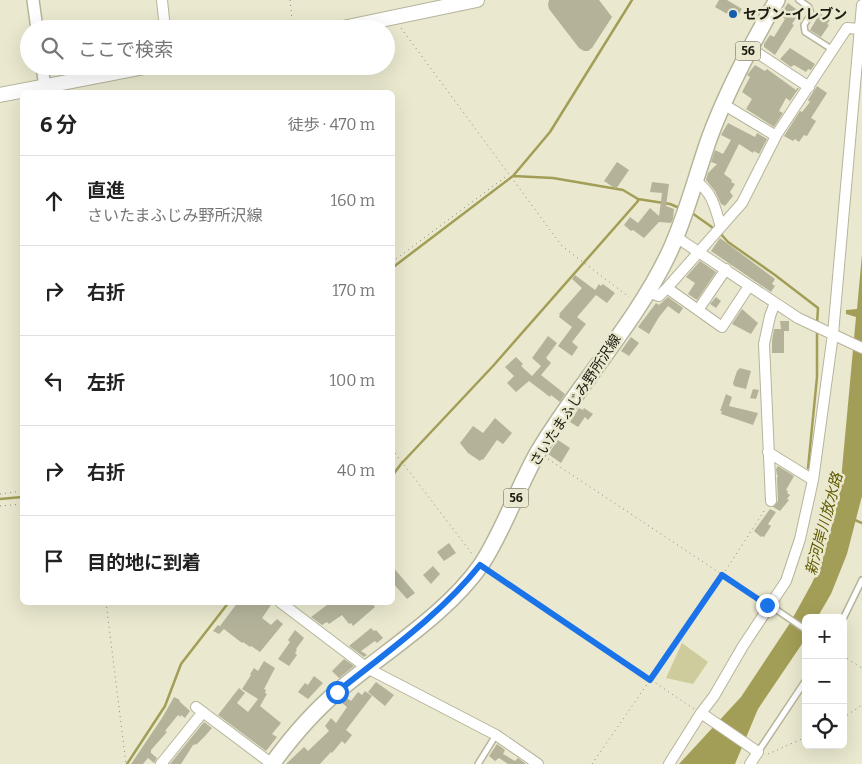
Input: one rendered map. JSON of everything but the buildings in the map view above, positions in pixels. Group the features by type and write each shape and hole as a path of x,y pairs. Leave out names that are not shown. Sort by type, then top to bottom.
{"main road":[{"path":"379,20 477,0"},
{"name":"さいたまふじみ野所沢線","path":"272,764 310,717 445,604 462,588 480,565 538,452 566,408 640,305 663,266 676,237 729,87 777,0"},
{"path":"45,90 111,75"},
{"path":"0,95 20,93"}],"street":[{"path":"34,0 36,20"},
{"path":"162,0 164,20"},
{"path":"669,764 704,716 743,646 773,608 786,581 798,548 813,480 835,335 862,4"},
{"path":"648,292 659,296 721,227 748,193 776,136 847,28 860,29"},
{"path":"750,48 809,87"},
{"path":"43,75 45,90"},
{"path":"723,104 776,136"},
{"path":"695,181 705,187 709,194 721,227"},
{"path":"676,237 700,251 798,318 862,348"},
{"path":"698,310 726,269"},
{"path":"667,288 722,327 749,286"},
{"path":"771,501 764,344 775,303"},
{"path":"768,452 813,480"},
{"path":"284,605 367,668 496,735 538,764"},
{"path":"162,764 199,709 272,764"},
{"path":"704,716 757,751 750,764"}],"lane":[{"path":"799,0 809,7 811,14 804,25 805,32 833,50"},
{"path":"845,614 862,580"},
{"path":"773,608 802,627"},
{"path":"757,751 802,686"},
{"path":"478,764 496,735"}],"path":[{"path":"290,0 292,20"},
{"path":"393,17 562,246 640,305"},
{"path":"395,260 509,175"},
{"path":"538,452 773,608"},
{"path":"395,454 480,565 704,716"},
{"path":"0,494 20,491"},
{"path":"592,764 771,501"},
{"path":"0,506 20,504"},
{"path":"106,605 126,764"},
{"path":"847,659 862,668"},
{"path":"847,715 862,705"},
{"path":"757,751 766,755 802,739"}],"shaded area":[{"path":"862,254 862,496 847,554 831,594 819,614 802,614 802,644 758,709 735,764 679,764 741,697 790,623 812,583 823,558 840,491 856,317 846,314 846,310 857,309"},
{"path":"682,643 708,662 693,684 666,678"}],"waterway":[{"path":"395,266 513,176 550,132 632,0"},
{"path":"513,176 553,178 623,190 638,199 670,204 682,209"},
{"path":"395,472 493,366 638,199"},
{"path":"692,213 716,230"},
{"path":"720,233 728,242 818,308 817,324"},
{"path":"808,468 817,377 817,330"},
{"path":"0,499 20,497"},
{"path":"855,520 862,523"},
{"path":"127,764 165,706 181,664 227,605"}],"place":[{"name":"セブン-イレブン","path":"733,14"}],"route":[{"path":"337,692 445,604 462,588 480,565 650,680 722,575 767,605"}],"water label":[{"name":"新河岸川放水路","path":"824,524"}]}
